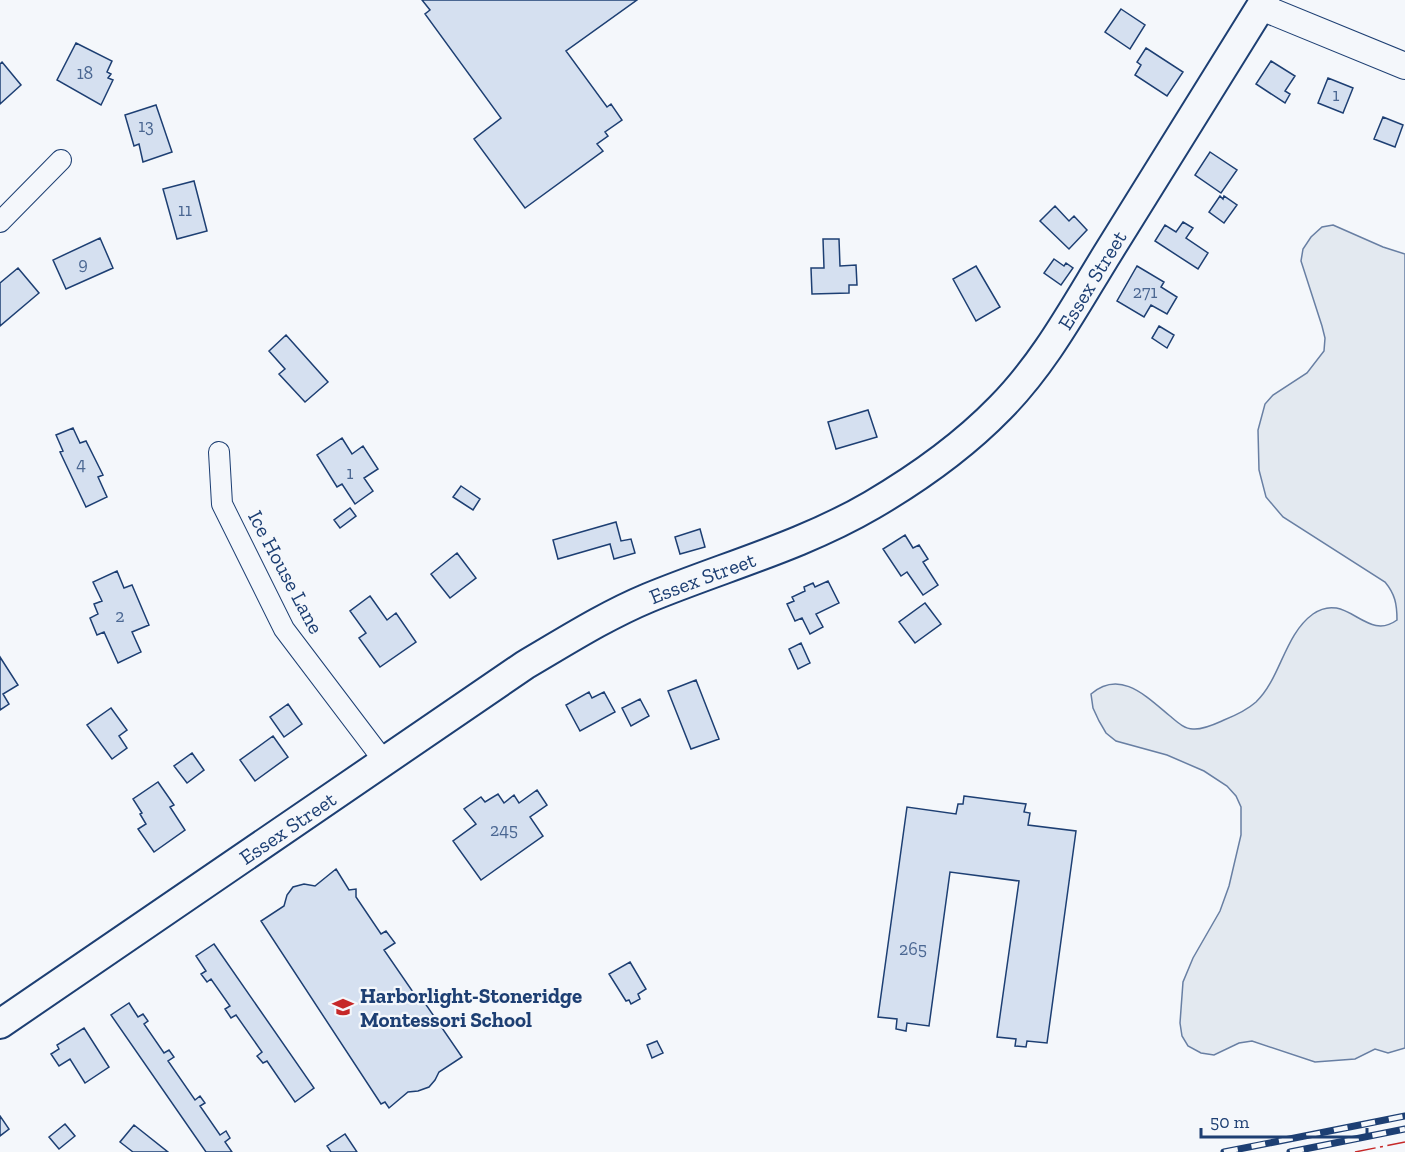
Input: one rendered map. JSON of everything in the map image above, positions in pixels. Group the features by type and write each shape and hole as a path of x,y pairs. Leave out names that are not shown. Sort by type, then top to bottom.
{"main road":[{"name":"Essex Street","path":"0,1024 525,665 597,622 646,599 753,560 827,529 917,477 967,438 1001,408 1051,344 1263,4"}],"street":[{"path":"1263,4 1405,66"},
{"path":"0,222 61,160"},
{"name":"Ice House Lane","path":"219,452 222,504 284,630 384,761"}],"shaded area":[{"path":"1333,225 1405,254 1405,1048 1388,1053 1375,1049 1355,1059 1315,1062 1252,1041 1239,1043 1214,1055 1201,1053 1188,1046 1182,1036 1180,1023 1183,982 1193,958 1220,911 1229,886 1241,835 1241,807 1236,796 1227,786 1204,771 1167,755 1116,741 1106,733 1099,721 1093,708 1091,694 1112,684 1122,685 1142,694 1183,726 1190,729 1205,728 1236,715 1256,702 1271,681 1295,633 1313,614 1325,608 1336,608 1376,625 1386,625 1397,620 1395,600 1385,582 1283,517 1266,497 1259,470 1258,430 1265,404 1273,395 1307,373 1324,351 1325,338 1322,326 1301,261 1303,249 1311,237 1322,227"}],"building":[{"path":"422,0 637,0 566,51 607,107 611,104 622,120 605,132 608,136 597,144 603,151 525,208 474,139 501,118 425,14 430,10"},
{"path":"1121,9 1145,25 1130,49 1105,32"},
{"path":"76,43 112,61 107,72 111,74 108,78 113,80 101,105 57,80"},
{"path":"1146,48 1183,72 1167,96 1135,75 1141,65 1137,62"},
{"path":"1271,61 1295,76 1285,91 1290,94 1285,103 1256,84"},
{"path":"2,62 21,85 0,104 0,64"},
{"path":"1328,78 1353,88 1343,113 1318,103"},
{"path":"156,105 172,152 143,162 139,144 134,146 125,115"},
{"path":"1383,117 1403,125 1395,147 1374,139"},
{"path":"1210,152 1237,170 1221,193 1195,175"},
{"path":"194,181 207,231 177,239 163,189"},
{"path":"1220,196 1223,199 1224,196 1237,205 1224,223 1209,212"},
{"path":"1055,206 1069,221 1074,216 1087,230 1069,249 1040,221"},
{"path":"1183,222 1193,228 1186,238 1208,253 1198,269 1155,241 1165,225 1176,232"},
{"path":"100,238 113,268 66,289 53,260"},
{"path":"823,239 839,239 840,266 856,265 857,285 849,285 849,293 812,294 811,268 824,268"},
{"path":"1054,259 1064,266 1066,263 1073,268 1061,285 1044,273"},
{"path":"976,266 1000,307 976,321 953,279"},
{"path":"1137,266 1164,282 1161,287 1177,297 1167,314 1151,305 1144,317 1117,301"},
{"path":"18,268 39,293 0,326 0,283"},
{"path":"1159,326 1174,335 1167,348 1152,338"},
{"path":"286,335 328,382 305,402 279,374 285,369 269,351"},
{"path":"868,410 877,437 836,449 828,422"},
{"path":"73,428 80,443 86,441 103,475 98,477 107,497 86,507 60,452 63,451 56,435"},
{"path":"342,438 352,454 363,446 378,469 364,478 373,491 355,504 342,484 337,487 317,455"},
{"path":"461,486 480,499 473,510 453,497"},
{"path":"350,508 356,516 340,528 334,520"},
{"path":"616,522 621,541 631,539 635,553 614,559 610,544 558,559 553,540"},
{"path":"700,529 705,547 680,554 675,537"},
{"path":"905,535 913,548 919,545 928,559 923,562 938,585 923,595 907,572 901,576 883,549"},
{"path":"457,553 476,578 450,598 431,574"},
{"path":"117,571 124,588 132,585 149,625 132,632 141,652 118,663 104,632 97,635 90,618 98,614 94,604 102,601 93,582"},
{"path":"828,581 839,603 816,614 823,627 810,634 802,618 795,621 787,604 794,601 792,597 805,591 804,587 813,583 815,587"},
{"path":"370,596 387,620 396,613 416,642 380,667 359,638 366,633 350,611"},
{"path":"925,603 941,624 915,643 899,622"},
{"path":"801,643 810,663 798,669 789,649"},
{"path":"0,657 18,685 3,694 9,704 0,710"},
{"path":"696,680 719,739 691,749 668,691"},
{"path":"589,692 592,698 604,692 615,712 580,731 566,705"},
{"path":"640,699 649,716 631,726 622,708"},
{"path":"288,704 302,724 284,737 270,717"},
{"path":"111,708 127,730 119,736 127,748 112,759 87,725"},
{"path":"273,736 288,757 255,781 240,760"},
{"path":"192,753 204,770 187,783 174,766"},
{"path":"158,782 174,805 170,807 185,830 154,852 138,829 146,824 133,799"},
{"path":"537,790 547,805 530,817 543,836 481,880 453,841 476,824 464,809 481,797 485,802 498,794 504,803 514,795 519,803"},
{"path":"964,796 1026,804 1024,812 1030,813 1028,825 1076,831 1047,1043 1027,1041 1026,1047 1015,1046 1016,1039 997,1037 1019,881 950,872 929,1026 907,1023 906,1031 896,1029 897,1019 878,1017 907,807 956,814 958,804 963,804"},
{"path":"336,869 349,890 356,889 356,897 381,934 386,931 395,943 384,950 415,995 418,993 462,1057 439,1072 429,1087 408,1092 389,1108 385,1102 381,1104 261,921 284,906 287,895 293,887 304,884 315,886"},
{"path":"214,944 314,1088 295,1102 267,1061 263,1063 257,1056 262,1052 236,1015 231,1018 225,1009 230,1006 211,979 207,982 201,974 206,971 196,956"},
{"path":"630,962 646,989 638,994 640,999 631,1004 629,1000 626,1001 609,974"},
{"path":"129,1003 138,1017 143,1014 148,1021 144,1024 164,1053 169,1050 174,1057 168,1061 195,1100 200,1096 205,1103 200,1106 220,1135 226,1131 230,1138 225,1142 232,1152 206,1152 111,1015"},
{"path":"84,1028 109,1067 85,1083 70,1059 59,1066 51,1054 59,1049 57,1045"},
{"path":"657,1041 663,1053 652,1058 647,1045"},
{"path":"0,1116 9,1129 0,1136"},
{"path":"65,1124 75,1136 59,1149 49,1137"},
{"path":"134,1125 168,1152 133,1152 120,1142"},
{"path":"345,1134 357,1152 331,1152 327,1146"}],"railway":[{"path":"1224,1152 1405,1116"},
{"path":"1290,1152 1405,1129"}],"power":[{"path":"1355,1152 1405,1142"}],"place":[{"name":"Harborlight-Stoneridge Montessori School","path":"343,1007"}]}
